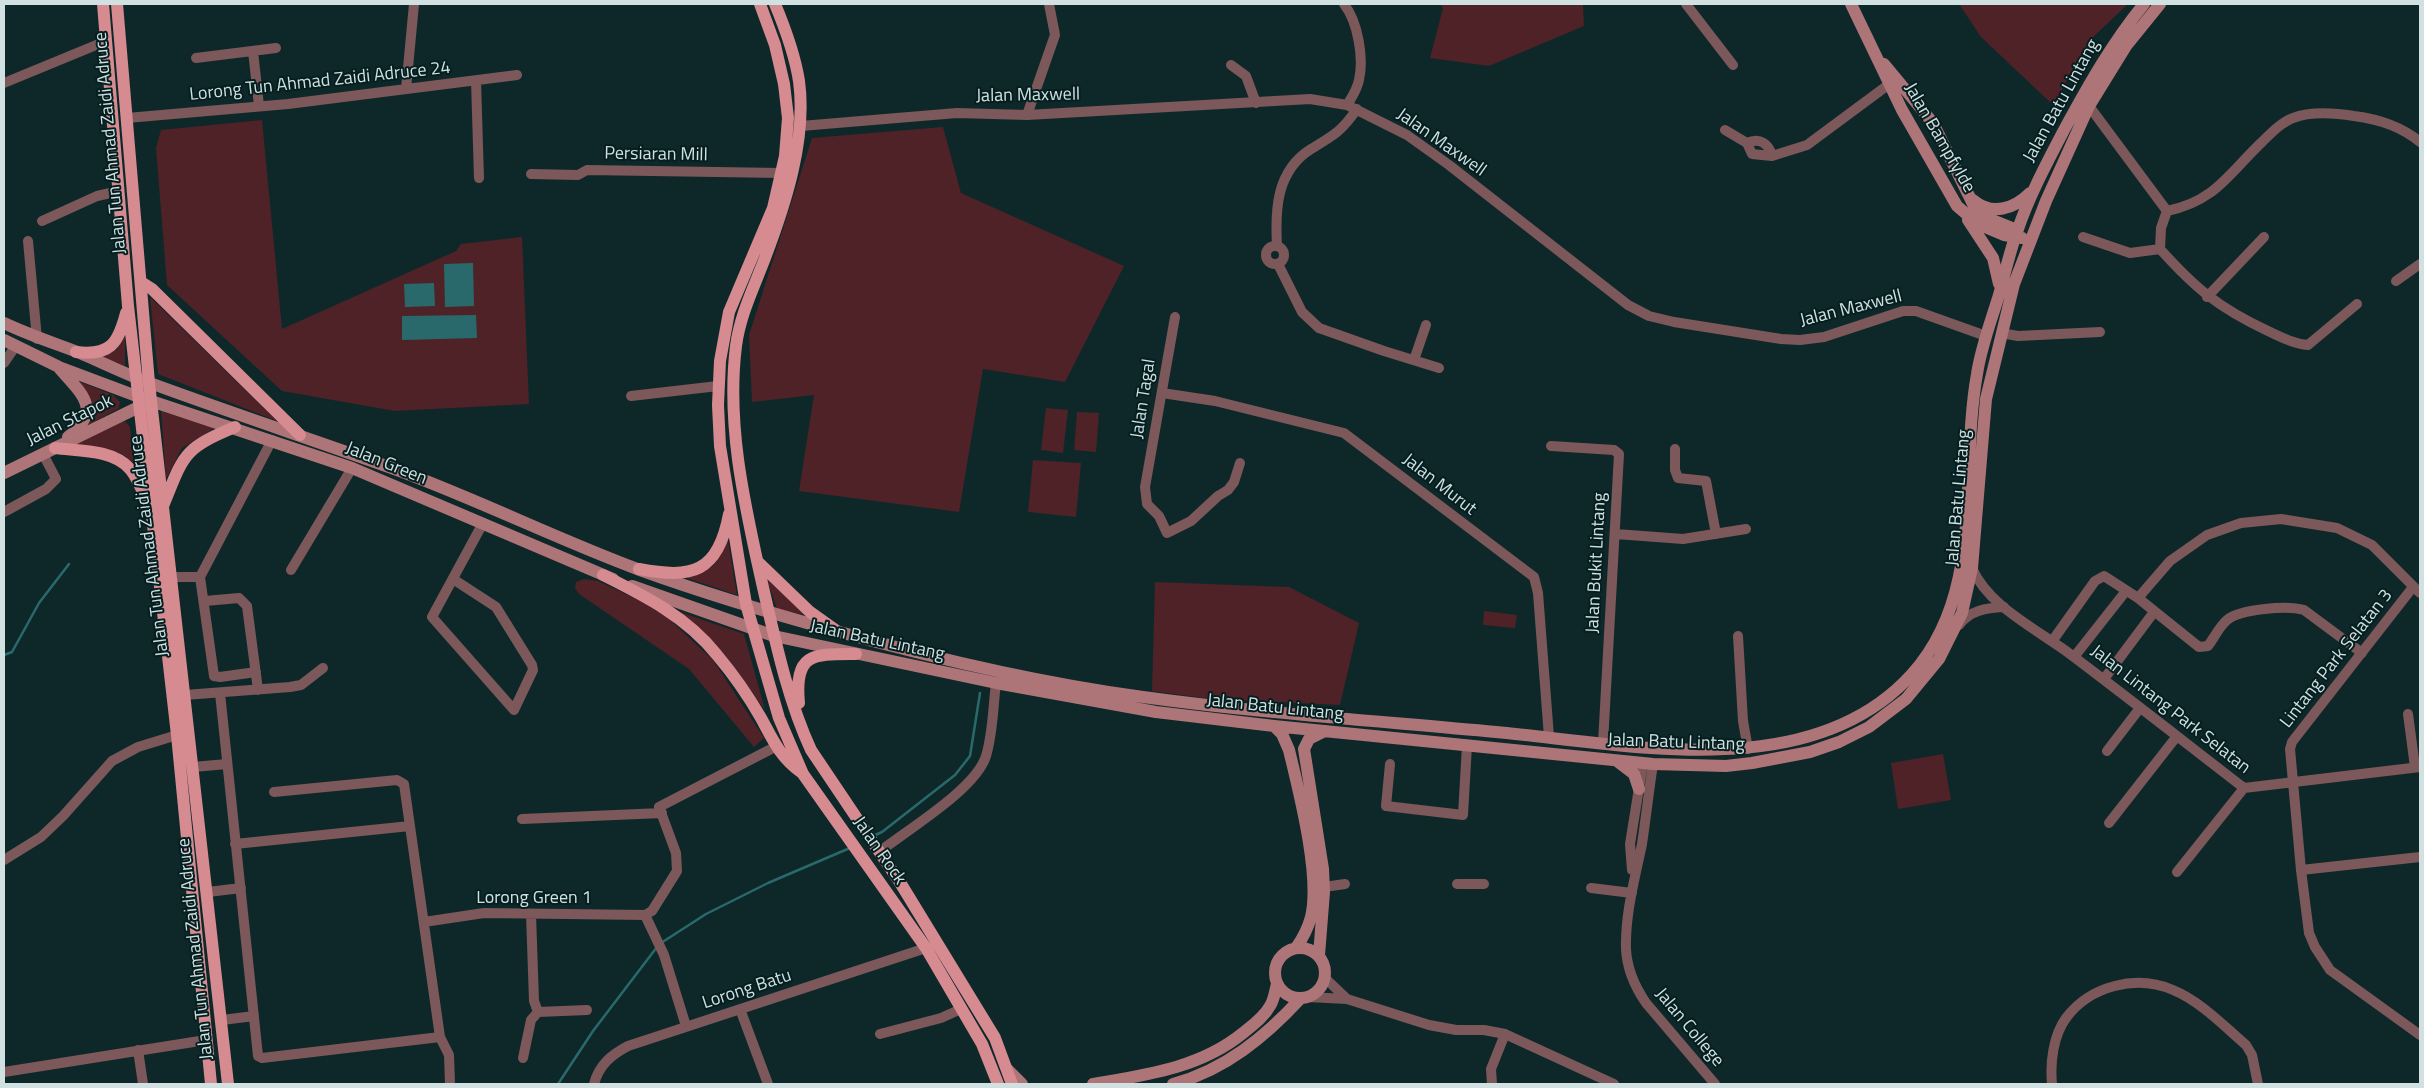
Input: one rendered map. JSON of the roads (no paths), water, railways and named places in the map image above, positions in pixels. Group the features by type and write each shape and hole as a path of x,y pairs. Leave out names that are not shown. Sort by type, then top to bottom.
{"main road":[{"name":"Jalan Tun Ahmad Zaidi Adruce","path":"103,4 128,306 137,378 143,401 158,510 177,735 211,1084"},
{"name":"Jalan Tun Ahmad Zaidi Adruce","path":"117,4 149,383 143,401"},
{"name":"Jalan Rock","path":"760,4 775,45 785,93 788,118 785,156 774,208 730,312 722,344 718,386 720,446 746,604 782,726 803,774 926,948 982,1044 998,1084"},
{"name":"Jalan Rock","path":"775,4 788,38 799,81 801,126 783,210 742,317 736,345 733,392 737,444 744,498 757,561 774,636 802,729 822,770 862,825 995,1038 1012,1084"},
{"name":"Jalan Bampfylde","path":"1851,4 1876,55 1888,85 1957,206 1978,224 2018,235"},
{"name":"Jalan Batu Lintang","path":"746,604 838,632 972,666 1143,697 1351,720 1695,750 1748,749 1790,743 1815,735 1859,716 1900,688 1930,653 1951,612 1962,561 1972,414 1977,372 2000,291 2033,190 2090,82 2122,31 2144,4"},
{"name":"Jalan Batu Lintang","path":"752,629 774,636 856,654 1119,706 1274,726 1616,760 1726,766 1810,752 1839,742 1869,727 1906,699 1939,660 1955,630 1962,613 1972,568 1986,399 2014,284 2046,201 2090,106 2126,46 2160,4"},
{"name":"Jalan Bampfylde","path":"1876,55 1933,123 1969,196 1984,217 2018,235"},
{"path":"1916,133 1922,122 1927,120 1933,123"},
{"path":"1969,196 1984,207 1997,210 2020,202 2033,190"},
{"path":"2014,284 2023,248 2018,235 2031,231 2046,201"},
{"path":"1957,206 1993,258 2000,291"},
{"path":"141,282 152,289 300,435"},
{"path":"76,352 91,354 110,348 120,333 128,306"},
{"name":"Jalan Green","path":"4,322 37,339 76,352 149,383 414,476 639,569 746,604"},
{"name":"Jalan Green","path":"9,344 59,367 143,401 235,427 352,468 602,575 752,629"},
{"path":"48,451 72,434 84,421 87,414 84,398 59,367"},
{"name":"Jalan Stapok","path":"4,473 143,401"},
{"path":"158,510 181,461 189,451 199,444 235,427"},
{"path":"48,451 84,451 113,458 130,469 158,510"},
{"path":"639,569 668,574 684,574 707,561 717,551 726,530 730,505"},
{"name":"Jalan Tun Ahmad Zaidi Adruce","path":"158,510 171,576 208,892 228,1084"},
{"path":"757,561 810,612 838,632"},
{"path":"602,575 659,603 694,631 717,654 760,717 775,747 788,763 803,774"},
{"path":"802,729 798,692 799,673 802,667 812,657 822,654 856,654"},
{"path":"1274,726 1282,734 1290,750 1312,870 1311,915 1305,934 1296,948"},
{"path":"1318,955 1324,887 1304,749 1309,739 1325,731"},
{"path":"1618,744 1649,761 1695,750"},
{"path":"1616,760 1634,774 1639,789"},
{"path":"206,1040 213,1032 204,911 208,892"},
{"path":"1093,1084 1174,1069 1217,1051 1237,1038 1264,1015 1271,1004 1277,984 1276,964 1288,951 1296,948 1308,949 1318,955 1323,962 1325,978 1316,993 1305,998 1245,1050 1202,1074 1173,1084"},
{"path":"1277,984 1288,996 1305,998"},
{"path":"1007,1069 1022,1084"}],"street":[{"path":"406,89 414,4"},
{"path":"1027,115 1055,35 1049,4"},
{"path":"1344,4 1354,25 1359,49 1360,78 1352,107 1342,130 1309,150 1290,168 1277,199 1277,246 1284,253 1283,260 1278,264 1302,312 1319,328 1439,368"},
{"path":"1686,4 1733,65"},
{"path":"4,84 106,41"},
{"path":"196,58 276,48"},
{"path":"253,51 259,106"},
{"path":"1231,65 1246,76 1251,84 1256,103"},
{"name":"Lorong Tun Ahmad Zaidi Adruce 24","path":"127,118 288,104 517,75"},
{"path":"476,81 479,178"},
{"path":"1725,130 1747,143 1752,154 1772,156 1807,144 1888,85"},
{"name":"Jalan Maxwell","path":"801,126 956,113 1027,115 1310,100 1352,107 1407,135 1449,165 1628,305 1649,316 1781,339 1800,340 1824,336 1893,313 1916,311 1986,336"},
{"path":"2090,106 2166,211"},
{"path":"2166,211 2185,207 2208,196 2276,128 2293,118 2313,114 2357,116 2392,124 2420,142"},
{"name":"Persiaran Mill","path":"531,174 578,175 587,170 781,174"},
{"path":"42,221 90,199 119,191"},
{"path":"2166,211 2161,228 2160,249 2207,297 2252,324 2293,342 2308,345 2357,304"},
{"path":"2083,237 2130,253 2160,249"},
{"path":"2207,297 2264,238"},
{"path":"28,241 37,339"},
{"path":"2396,281 2420,264"},
{"name":"Jalan Tagal","path":"1175,317 1145,487 1147,504 1159,516 1167,533 1191,521 1218,496 1228,490 1234,482 1240,463"},
{"path":"1414,360 1426,325"},
{"path":"2001,333 2018,336 2100,332"},
{"path":"4,362 9,344"},
{"path":"631,396 718,386"},
{"name":"Jalan Murut","path":"1162,393 1215,401 1344,433 1534,577 1538,593 1549,737"},
{"path":"256,672 220,677 214,676 205,601 200,578 272,440"},
{"name":"Jalan Bukit Lintang","path":"1551,446 1614,450 1619,454 1603,743"},
{"path":"1675,449 1678,478 1706,482 1716,534"},
{"path":"4,512 46,489 56,479 48,451"},
{"path":"291,570 352,468"},
{"path":"2138,598 2170,561 2207,535 2241,523 2281,518 2337,528 2372,545 2417,590"},
{"path":"453,579 496,607 532,665 533,670 514,710 432,617 432,612 453,579 483,523"},
{"path":"1616,534 1684,539 1746,529"},
{"name":"Jalan Lintang Park Selatan","path":"1972,568 1977,580 2004,607 2053,640 2244,788 2418,767"},
{"path":"171,576 200,578"},
{"path":"2053,640 2098,578 2104,576 2138,598 2199,647 2204,648 2231,618 2259,611 2293,607 2304,610 2362,653"},
{"path":"2074,657 2126,590"},
{"name":"Lintang Park Selatan 3","path":"2417,590 2362,653 2292,742 2290,749 2301,870 2310,933 2316,948 2330,970 2420,1035"},
{"path":"205,601 239,598 247,606 258,690"},
{"path":"1955,630 1965,617 1981,610 2004,607"},
{"path":"2104,680 2154,612"},
{"path":"1738,636 1743,721 1748,749"},
{"path":"185,695 301,685 323,668"},
{"path":"877,849 958,794 974,776 986,757 996,683"},
{"path":"220,693 258,1056 262,1058 440,1037"},
{"path":"2107,751 2140,708"},
{"path":"2408,714 2418,767"},
{"path":"4,860 41,837 63,816 112,761 138,747 177,735"},
{"path":"2109,823 2177,736"},
{"path":"1390,764 1386,806 1463,815 1467,745"},
{"path":"686,1026 664,955 645,915 652,911 677,872 676,853 659,807 775,747"},
{"path":"1633,878 1630,844 1639,789 1649,761"},
{"name":"Jalan College","path":"1649,761 1641,845 1633,878 1626,950 1637,990 1656,1018 1710,1082"},
{"path":"193,766 227,764"},
{"path":"274,792 401,780 404,784 440,1037 448,1055 450,1084"},
{"path":"2177,872 2244,788"},
{"path":"522,819 662,813"},
{"path":"236,844 410,826"},
{"path":"1630,844 1635,848 1641,845"},
{"path":"2301,870 2420,857"},
{"path":"1324,887 1345,884"},
{"path":"1457,884 1484,884"},
{"path":"208,892 241,888"},
{"path":"1591,888 1632,893"},
{"name":"Lorong Green 1","path":"424,922 484,914 645,915"},
{"path":"531,914 534,1001 538,1012"},
{"name":"Lorong Batu","path":"594,1084 602,1066 612,1054 686,1026 926,948"},
{"path":"1325,978 1347,998"},
{"path":"2052,1084 2052,1054 2066,1018 2099,991 2136,982 2161,986 2182,994 2239,1039 2246,1045 2252,1055 2258,1084"},
{"path":"1305,998 1347,998 1429,1025 1456,1030 1484,1030 1505,1034 1614,1084"},
{"path":"740,1009 768,1084"},
{"path":"880,1034 941,1018 961,1009"},
{"path":"523,1058 531,1020 538,1012 587,1010"},
{"path":"222,1020 254,1016"},
{"path":"1492,1084 1492,1069 1505,1034"},
{"path":"4,1072 206,1040"},
{"path":"138,1050 143,1084"}],"water":[{"path":"473,263 474,306 445,307 444,264"},
{"path":"434,283 435,306 405,307 404,284"},
{"path":"476,315 477,338 402,340 402,316"}],"waterway":[{"path":"4,655 12,652 39,603 69,564"},
{"path":"873,836 882,832 955,775 970,756 980,693"},
{"path":"661,943 706,914 768,883 850,848"},
{"path":"558,1084 593,1031 657,947"}]}
